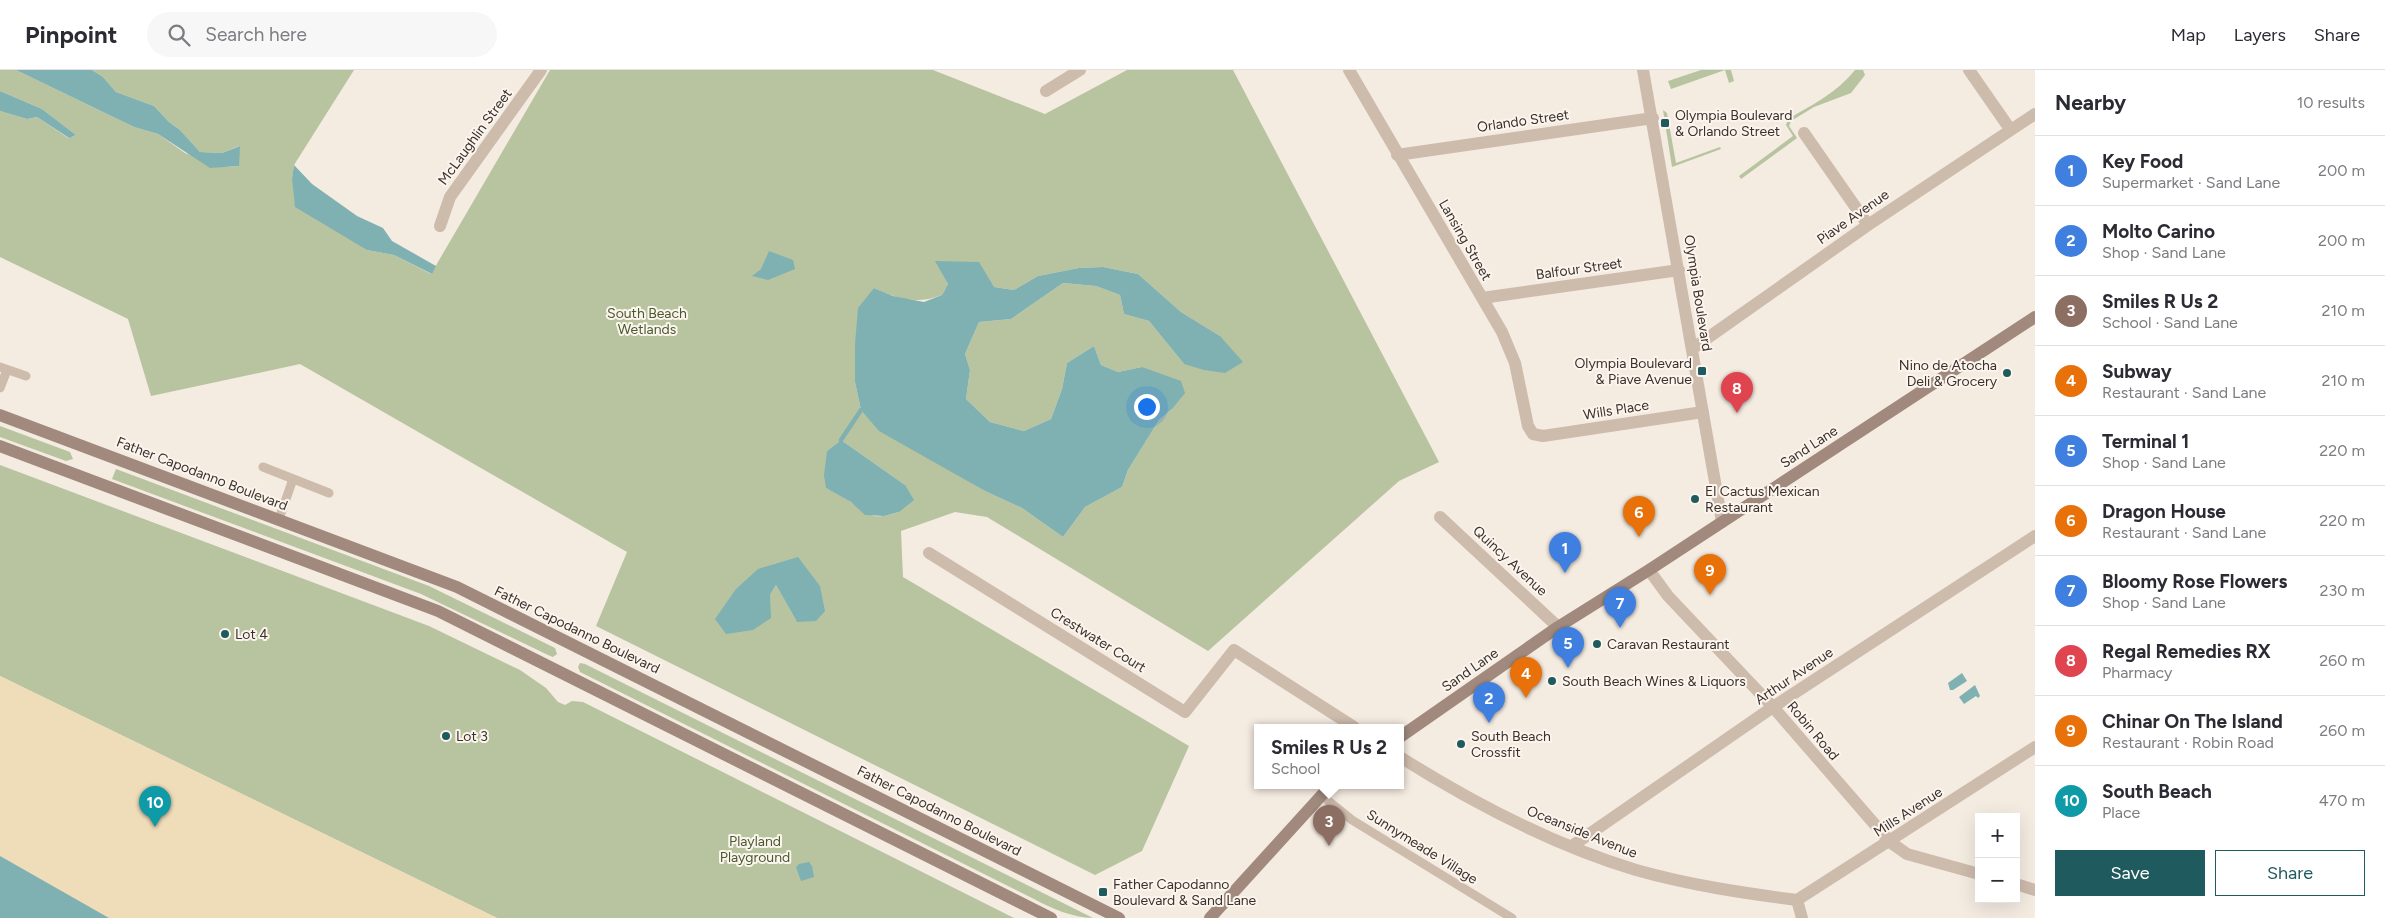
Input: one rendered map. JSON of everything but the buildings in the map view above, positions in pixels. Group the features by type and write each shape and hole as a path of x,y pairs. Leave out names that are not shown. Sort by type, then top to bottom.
{"main road":[{"name":"Sand Lane","path":"1404,734 1558,627 1649,570 2035,317"},
{"name":"Father Capodanno Boulevard","path":"0,415 430,576 478,597 1119,918"},
{"path":"0,446 450,616 1051,918"},
{"path":"1210,918 1327,789"}],"street":[{"name":"McLaughlin Street","path":"440,226 450,197 541,70"},
{"path":"1046,91 1080,70"},
{"name":"Lansing Street","path":"1349,70 1502,332 1515,363 1528,426 1533,434"},
{"name":"Olympia Boulevard","path":"1643,70 1653,118 1722,522"},
{"path":"1970,70 2010,129"},
{"name":"Piave Avenue","path":"1692,349 1868,225 2035,114"},
{"name":"Orlando Street","path":"1398,155 1653,118"},
{"path":"1804,133 1868,225"},
{"name":"Balfour Street","path":"1482,298 1679,270"},
{"name":"Wills Place","path":"1533,434 1543,436 1703,412"},
{"name":"Quincy Avenue","path":"1440,517 1558,627"},
{"name":"Arthur Avenue","path":"1572,846 1773,707 2035,536"},
{"name":"Crestwater Court","path":"929,553 1185,712 1234,650 1349,724"},
{"name":"Robin Road","path":"1649,570 1668,596 1773,707 1890,842 1907,854 1975,873"},
{"name":"Mills Avenue","path":"1797,900 1890,842 2035,747"},
{"name":"Oceanside Avenue","path":"1404,760 1452,790 1572,846 1636,870 1728,891 1797,900"},
{"path":"2020,885 2035,890"},
{"path":"1797,900 1802,918"}],"lane":[{"path":"0,388 3,369 26,376"},
{"path":"263,467 330,493"},
{"path":"279,519 293,479"},
{"name":"Sunnymeade Village","path":"1321,794 1352,820 1512,918"}],"green space":[{"name":"South Beach Wetlands","path":"0,70 16,70 134,127 158,134 185,153 227,167 239,166 239,146 222,153 200,152 154,106 116,92 103,77 92,70 354,70 294,165 292,178 367,250 394,255 431,274 550,70 933,70 1045,114 1127,70 1233,70 1439,462 1399,481 1208,651 987,517 955,512 901,531 903,577 1189,746 1142,851 1095,875 596,626 627,552 300,364 151,396 128,319 0,257 0,111 27,119 37,117 68,138 76,135 42,109 0,91","holes":["936,261 994,287 1014,290 1038,276 1079,268 1103,267 1138,274 1181,312 1220,336 1184,364 1149,321 1124,314 1120,295 1096,286 1063,283 1011,319 979,322 965,354 970,370 966,399 990,422 1024,431 1051,419 1062,389 1067,363 1094,346 1101,365 1118,372 1142,367 1172,409 1159,420 1128,470 1122,487 1085,507 1063,537 1022,508 985,491 939,464 861,410 855,382 855,344 874,288 900,298 916,300 924,300 942,295 948,284","841,440 905,485 899,512 883,516 873,516 826,488 827,451","775,563 797,622 776,585 770,595"]},
{"path":"1701,70 1725,70 1671,89 1668,81"},
{"path":"1725,70 1731,70 1734,81 1729,83"},
{"path":"1855,70 1863,70 1865,75 1851,93 1814,107 1791,121 1789,126 1797,138 1741,179 1739,176 1793,136 1786,125 1788,119 1833,91"},
{"path":"1663,110 1667,113 1676,163 1720,147 1721,149 1672,167"},
{"path":"0,426 70,452 73,459 66,461 0,437"},
{"name":"Playland Playground","path":"0,465 429,626 520,670 546,688 558,702 565,705 572,701 583,702 1014,918 497,918 0,676"},
{"path":"116,469 429,586 555,648 557,654 553,657 548,655 421,594 112,479"},
{"path":"580,663 1093,918 1085,918 1055,909 580,672 578,667"}],"sand":[{"path":"0,676 497,918 9,918 0,913"}],"water":[{"path":"16,70 92,70 103,77 116,92 154,106 200,152 222,153 240,146 239,166 210,168 158,134 134,127"},
{"path":"0,91 42,109 76,135 69,138 37,117 27,119 0,111"},
{"path":"294,165 312,184 357,216 383,228 392,241 436,266 432,274 394,255 367,250 295,207 292,178"},
{"path":"769,251 793,260 795,269 768,280 752,276 761,269"},
{"path":"935,261 979,262 994,287 1014,290 1038,276 1079,268 1103,267 1138,274 1181,312 1220,336 1243,362 1225,373 1204,370 1184,364 1149,321 1124,314 1120,295 1096,286 1063,283 1011,319 979,322 965,354 970,370 966,399 990,422 1024,431 1051,419 1062,389 1067,363 1094,346 1101,365 1118,372 1142,367 1181,381 1185,393 1172,409 1159,420 1128,470 1122,487 1085,507 1063,537 1022,508 985,491 879,431 861,410 855,382 855,344 858,308 874,288 893,296 924,302 942,295 948,284"},
{"path":"841,440 905,485 914,500 899,512 884,516 865,515 851,502 826,488 824,475 827,451"},
{"path":"798,557 820,586 825,611 816,621 797,622 776,585 770,595 771,618 753,630 726,634 715,619 736,589 758,569"},
{"path":"1962,673 1967,681 1950,690 1948,683"},
{"path":"1975,685 1980,696 1978,698 1976,696 1964,704 1959,697"},
{"path":"0,856 109,918 0,918"},
{"path":"809,862 812,866 814,877 801,881 796,867 799,864"}],"waterway":[{"path":"841,440 861,410"}],"place":[{"name":"Olympia Boulevard & Orlando Street","path":"1665,123"},
{"name":"Olympia Boulevard & Piave Avenue","path":"1702,371"},
{"name":"Nino de Atocha Deli & Grocery","path":"2007,373"},
{"name":"Regal Remedies RX","path":"1737,413"},
{"name":"El Cactus Mexican Restaurant","path":"1695,499"},
{"name":"Dragon House","path":"1639,537"},
{"name":"Key Food","path":"1565,573"},
{"name":"Chinar On The Island","path":"1710,595"},
{"name":"Bloomy Rose Flowers","path":"1620,628"},
{"name":"Lot 4","path":"225,634"},
{"name":"Caravan Restaurant","path":"1597,644"},
{"name":"Terminal 1","path":"1568,668"},
{"name":"South Beach Wines & Liquors","path":"1552,681"},
{"name":"Subway","path":"1526,698"},
{"name":"Molto Carino","path":"1489,723"},
{"name":"Lot 3","path":"446,736"},
{"name":"South Beach Crossfit","path":"1461,744"},
{"name":"South Beach","path":"155,827"},
{"name":"Smiles R Us 2","path":"1329,846"},
{"name":"Father Capodanno Boulevard & Sand Lane","path":"1103,892"}]}
